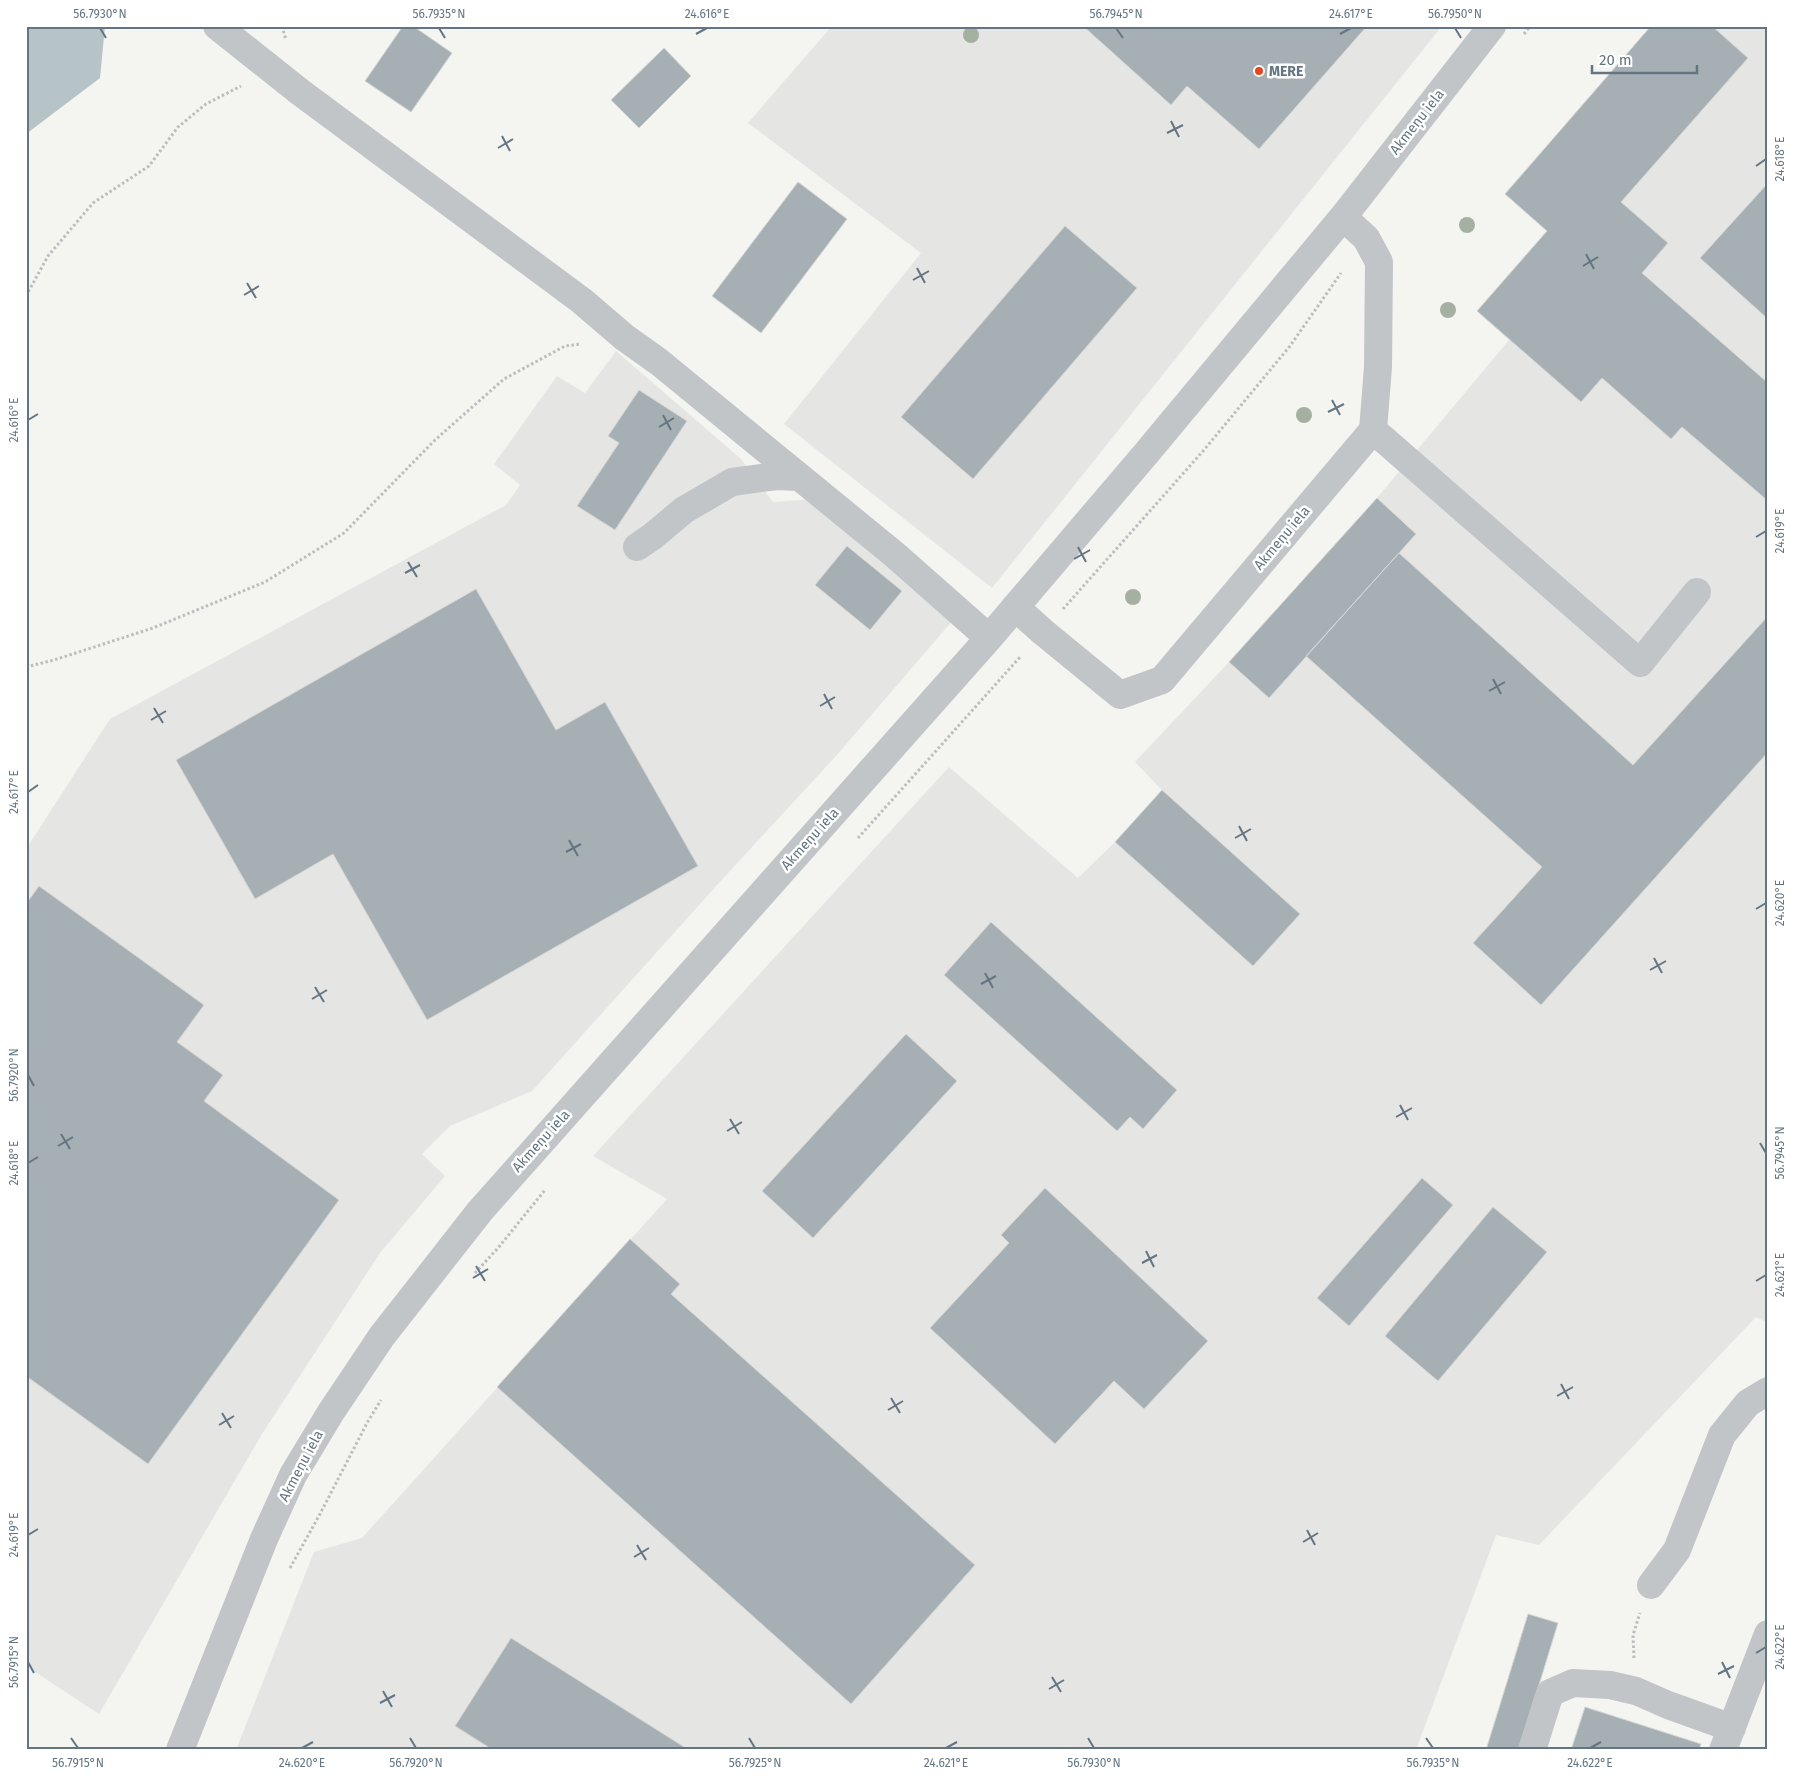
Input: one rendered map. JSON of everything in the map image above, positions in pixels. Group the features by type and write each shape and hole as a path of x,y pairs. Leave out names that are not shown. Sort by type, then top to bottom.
{"street":[{"path":"217,26 300,92 582,301 624,337 659,362 895,555 988,638"},
{"name":"Akmeņu iela","path":"180,1750 264,1539 293,1476 330,1412 382,1336 480,1210 988,638 1150,449 1343,218 1492,26"},
{"path":"1343,218 1366,238 1379,262 1378,368 1373,430 1640,663 1697,592"},
{"name":"Akmeņu iela","path":"1015,607 1120,695 1162,680 1373,430"},
{"path":"636,547 653,536 684,510 732,482 777,476 798,477"},
{"path":"1651,1585 1677,1550 1722,1435 1748,1403 1768,1391"},
{"path":"1532,1750 1550,1693 1573,1683 1610,1686 1636,1691 1668,1705 1728,1739 1768,1634"}],"path":[{"path":"282,26 287,45"},
{"path":"1524,34 1530,26"},
{"path":"26,296 48,256 93,203 149,166 178,127 206,104 242,86"},
{"path":"852,844 1204,450 1290,346 1366,238"},
{"path":"26,667 54,660 153,628 265,582 344,533 435,440 504,379 565,346 624,337"},
{"path":"472,1277 546,1188"},
{"path":"289,1570 382,1398"},
{"path":"1636,1691 1633,1635 1651,1585"}],"shaded area":[{"path":"26,26 105,26 100,78 26,134"},
{"path":"832,26 1442,26 992,588 784,424 921,253 748,123"},
{"path":"1651,26 1768,26 1768,1323 1756,1317 1539,1545 1496,1535 1416,1750 236,1750 314,1552 362,1538 667,1199 593,1156 949,767 1078,878 1115,842 1162,790 1135,762 1229,662 1377,498 1509,340 1477,311 1547,231 1505,194"},
{"path":"616,351 740,458 773,502 813,499 954,619 836,756 532,1091 450,1126 422,1154 445,1176 380,1253 262,1434 99,1714 26,1666 26,849 110,719 506,505 520,485 494,464 557,376 585,393"}],"building":[{"path":"403,26 413,26 452,53 411,112 365,81"},
{"path":"1083,26 1367,26 1259,149 1187,86 1171,105"},
{"path":"1651,26 1712,26 1748,58 1621,202 1668,243 1642,273 1768,383 1768,501 1682,427 1671,439 1602,378 1581,402 1477,311 1547,231 1505,194"},
{"path":"664,48 691,76 639,128 611,100"},
{"path":"798,182 847,219 761,333 712,296"},
{"path":"1768,183 1768,319 1700,258"},
{"path":"1065,226 1137,288 973,479 901,417"},
{"path":"639,390 687,421 615,530 577,506 619,443 608,436"},
{"path":"1377,498 1416,534 1269,698 1229,662"},
{"path":"847,546 902,591 870,630 815,585"},
{"path":"1399,553 1633,765 1768,616 1768,752 1541,1005 1473,943 1542,867 1306,656"},
{"path":"476,589 556,730 605,702 698,866 427,1020 333,854 255,899 176,760"},
{"path":"1162,790 1300,914 1253,966 1115,842"},
{"path":"39,886 204,1005 177,1042 223,1075 204,1101 339,1200 148,1464 26,1376 26,904"},
{"path":"991,922 1177,1090 1143,1129 1130,1117 1117,1131 944,975"},
{"path":"906,1034 957,1081 813,1238 762,1191"},
{"path":"1422,1178 1453,1205 1349,1326 1317,1298"},
{"path":"1045,1188 1208,1341 1144,1409 1114,1381 1055,1444 930,1328 1009,1243 1001,1235"},
{"path":"1493,1207 1547,1252 1438,1381 1385,1336"},
{"path":"630,1239 680,1284 671,1294 975,1565 851,1704 497,1387"},
{"path":"1528,1614 1558,1623 1519,1750 1486,1750"},
{"path":"511,1638 689,1750 493,1750 455,1726"},
{"path":"1585,1707 1701,1744 1699,1750 1571,1750"}],"place":[{"name":"MERE","path":"1259,71"}]}
